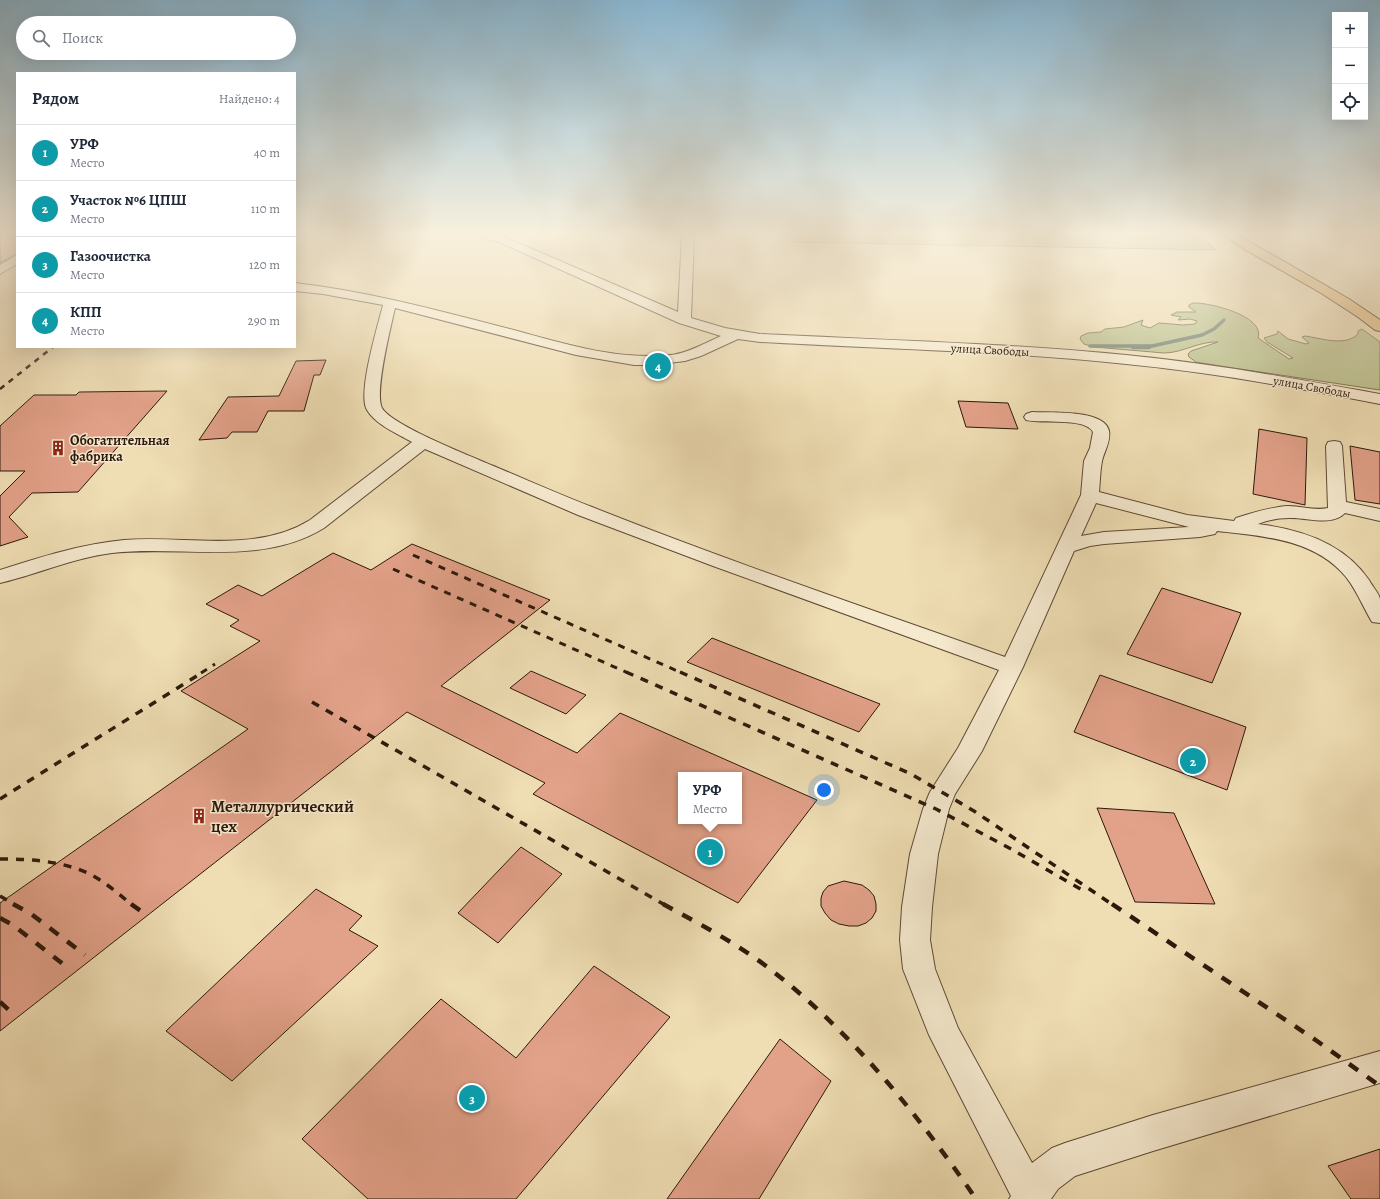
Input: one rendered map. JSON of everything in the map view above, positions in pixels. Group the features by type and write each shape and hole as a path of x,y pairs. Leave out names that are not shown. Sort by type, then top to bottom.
{"main road":[{"path":"1325,291 1379,325"}],"street":[{"path":"318,291 390,303 574,350 625,359 677,359 734,335"},
{"name":"улица Свободы","path":"618,291 684,320 708,329 734,335 760,338 1092,356 1216,372 1380,399"},
{"path":"684,320 685,291"},
{"path":"390,303 375,372 372,402 373,408 383,417 424,442 632,529 1012,667"},
{"path":"1032,417 1075,418 1090,421 1099,427 1101,432 1098,448 1093,461 1090,495 1068,547 1012,667 969,751 943,792 936,809 924,854 917,907 915,940 919,969 945,1035 1030,1198 1045,1176 1065,1161 1160,1130 1380,1067"},
{"path":"0,577 37,565 102,548 141,545 243,546 260,544 292,536 315,526 424,442"},
{"path":"1068,547 1083,540 1101,537 1178,534 1232,525 1286,512 1317,514 1334,513 1337,511 1334,446"},
{"path":"1090,495 1135,509 1188,521 1273,530 1303,540 1329,553 1353,572 1369,596 1380,617"},
{"path":"1337,506 1380,515"}],"green space":[{"path":"1193,303 1211,305 1245,317 1253,323 1258,330 1258,338 1289,359 1293,358 1267,342 1264,338 1277,334 1278,331 1288,339 1306,344 1309,343 1302,337 1305,336 1340,341 1353,338 1358,334 1358,331 1362,329 1380,342 1380,390 1207,364 1196,362 1189,357 1188,354 1191,351 1218,342 1204,343 1178,351 1164,353 1094,347 1084,344 1080,339 1081,336 1088,333 1124,327 1143,320 1141,325 1150,328 1159,323 1183,325 1195,324 1197,321 1190,319 1178,320 1181,317 1171,315 1177,312 1196,312 1189,307 1189,305"}],"building":[{"path":"326,360 320,375 314,375 304,411 268,411 257,432 232,432 227,438 199,440 228,397 279,396 296,361"},
{"name":"Обогатительная фабрика","path":"167,391 78,492 32,493 9,517 28,537 0,546 0,496 25,471 0,471 0,426 34,395 76,395 79,392"},
{"path":"958,401 1008,403 1018,429 966,427"},
{"path":"1259,429 1307,438 1305,505 1253,494"},
{"path":"1350,446 1380,452 1380,504 1355,500"},
{"name":"Металлургический цех","path":"412,544 550,600 441,686 577,753 620,713 817,800 738,903 533,794 545,783 407,712 0,1031 0,903 248,729 181,691 260,641 230,626 239,620 206,604 238,585 262,596 333,553 371,570"},
{"path":"1162,588 1241,613 1212,683 1127,654"},
{"path":"712,638 880,704 859,732 687,662"},
{"path":"531,671 586,695 566,714 510,688"},
{"path":"1100,675 1246,727 1227,790 1074,732"},
{"path":"1097,808 1174,813 1215,904 1135,902"},
{"path":"521,847 562,874 498,943 458,913"},
{"path":"844,881 862,885 874,896 876,911 872,918 866,923 858,926 839,924 831,920 821,906 823,892 828,886"},
{"path":"316,889 362,916 349,930 378,946 232,1081 166,1031"},
{"path":"594,966 670,1017 516,1199 368,1199 302,1139 441,999 516,1058"},
{"path":"780,1039 831,1081 759,1199 667,1199"},
{"path":"1380,1149 1380,1199 1351,1199 1328,1166"}],"waterway":[{"path":"1090,346 1152,346 1202,335 1214,329 1224,320"},
{"path":"1133,347 1149,347"}],"railway":[{"path":"0,389 52,348"},
{"path":"413,555 682,673"},
{"path":"393,569 628,673"},
{"path":"201,673 215,664"},
{"path":"0,799 203,672"},
{"path":"626,672 936,809 1013,850 1084,891"},
{"path":"680,672 911,774 974,811 1113,905"},
{"path":"312,702 665,905"},
{"path":"0,859 46,862 68,866 90,874 112,888 132,905"},
{"path":"0,896 15,905"},
{"path":"13,904 30,913 85,955"},
{"path":"131,904 141,911"},
{"path":"663,904 716,933 754,957 797,991 826,1017 854,1045 906,1104 976,1199"},
{"path":"1112,904 1317,1041 1380,1086"},
{"path":"0,918 13,925 68,968"},
{"path":"0,1002 9,1010"}],"place":[{"name":"КПП","path":"658,366"},
{"name":"Обогатительная фабрика","path":"58,448"},
{"name":"Участок №6 ЦПШ","path":"1193,761"},
{"name":"Металлургический цех","path":"199,816"},
{"name":"УРФ","path":"710,852"},
{"name":"Газоочистка","path":"472,1098"}]}
